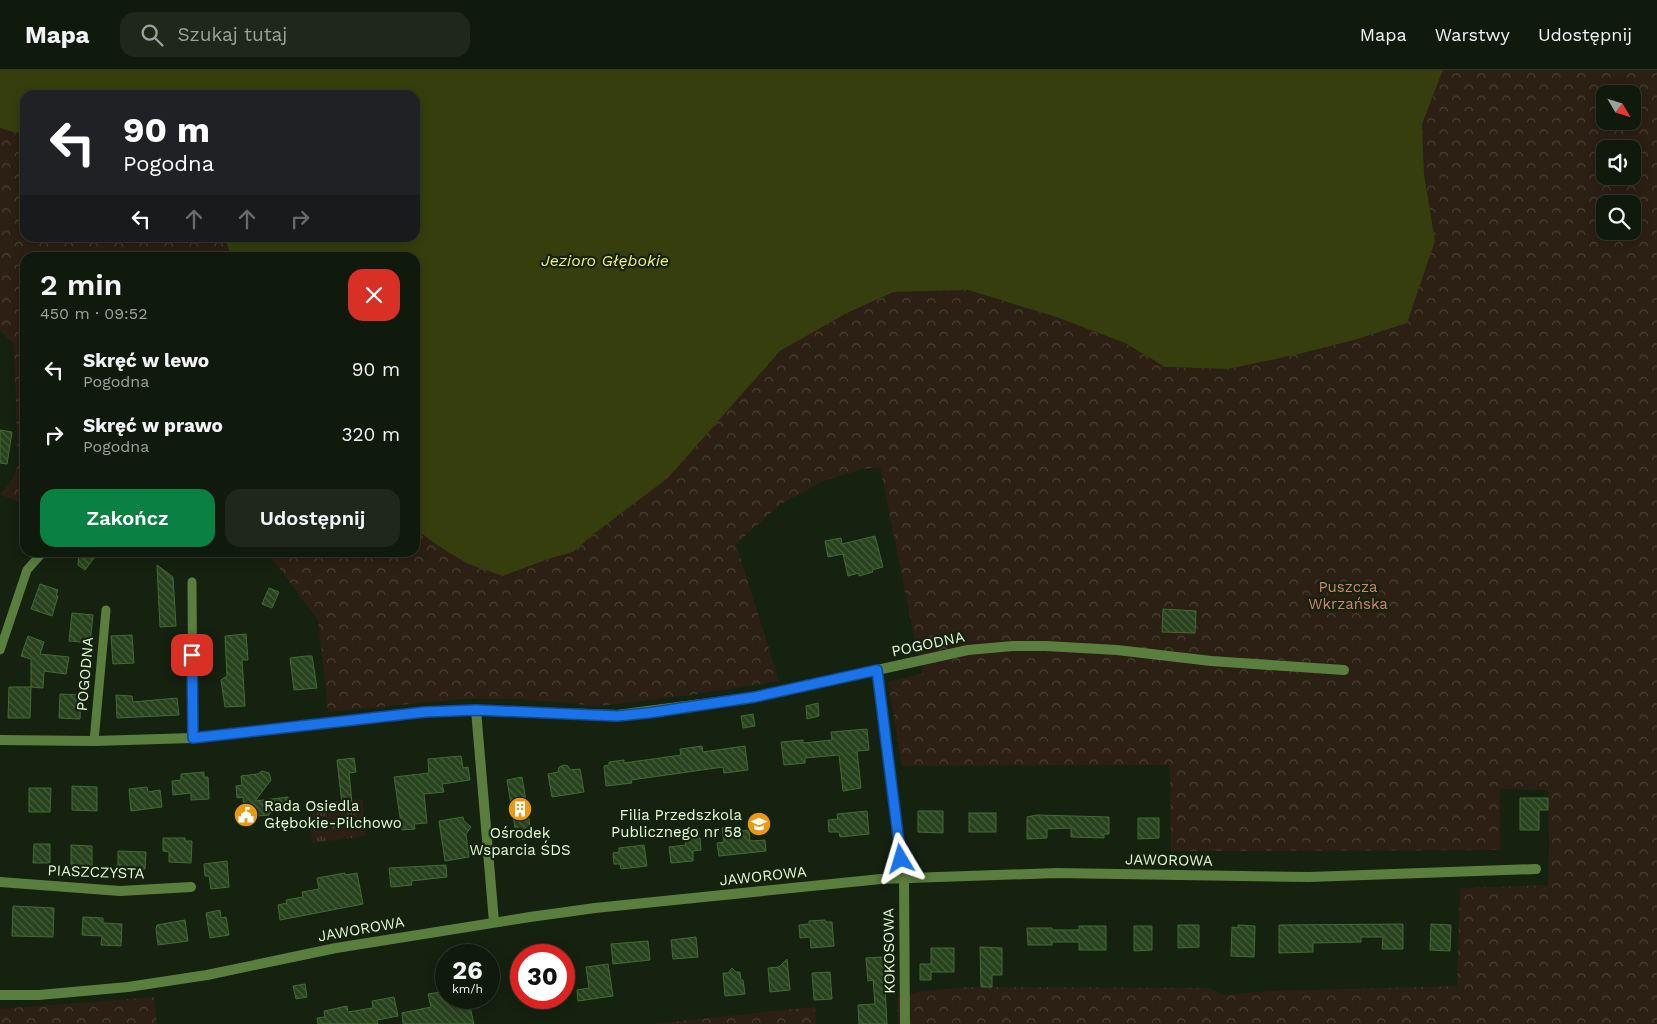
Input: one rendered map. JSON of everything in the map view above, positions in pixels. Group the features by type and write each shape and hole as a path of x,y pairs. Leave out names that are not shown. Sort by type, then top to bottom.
{"street":[{"name":"POGODNA","path":"0,740 94,741 193,738 425,712 476,710 617,716 755,697 968,650 1013,646 1117,650 1211,661 1344,670"},
{"name":"KOKOSOWA","path":"877,670 904,878 905,1024"},
{"path":"476,710 494,922"},
{"name":"JAWOROWA","path":"0,995 61,994 159,983 336,948 494,922 595,908 904,878 1057,873 1309,877 1536,869"},
{"name":"PIASZCZYSTA","path":"0,882 120,891 191,886"}],"lane":[{"path":"0,650 28,570 39,557"},
{"path":"192,582 193,738"},
{"name":"POGODNA","path":"94,741 106,610"}],"green space":[{"name":"Puszcza Wkrzańska","path":"1443,70 1657,70 1657,1024 898,1024 897,998 917,992 967,987 1210,988 1223,995 1270,991 1457,986 1460,888 1548,885 1548,790 1500,789 1500,850 1171,851 1170,765 902,766 888,682 923,673 916,647 880,467 863,469 826,480 781,504 736,544 779,681 691,695 598,706 521,699 463,699 328,712 318,620 271,557 420,557 420,533 468,564 549,559 573,552 668,478 780,351 847,313 894,292 968,290 1056,317 1125,343 1165,367 1228,369 1358,339 1406,323 1435,241 1424,174 1422,124"},
{"path":"0,128 20,133 20,242 226,242 230,252 20,252 20,503 0,494 7,487 16,472 18,462 14,344 0,331"},
{"path":"362,799 366,836 312,843 310,808 322,806 327,802"},
{"path":"154,997 157,1024 0,1024 0,1009"},
{"path":"815,1007 816,1024 653,1024 804,1008"}],"water":[{"name":"Jezioro Głębokie","path":"0,70 1443,70 1422,124 1424,174 1435,241 1407,323 1358,339 1228,369 1165,367 1125,343 1056,317 968,290 894,292 847,313 780,351 668,478 573,552 503,576 468,564 420,533 420,252 230,252 226,242 420,242 420,90 20,90 20,133 0,128"}],"building":[{"path":"0,430 12,432 7,464 0,463"},
{"path":"875,536 883,567 872,570 873,572 859,576 859,573 848,576 843,554 828,557 825,541 841,538 842,544"},
{"path":"79,557 94,558 85,570 78,565"},
{"path":"157,565 173,577 176,626 160,627"},
{"path":"40,584 58,590 52,616 31,609"},
{"path":"269,588 279,592 272,608 262,604"},
{"path":"1163,609 1196,611 1195,633 1162,632"},
{"path":"72,613 93,615 90,643 69,641"},
{"path":"246,634 248,660 242,660 245,706 225,707 221,680 227,676 225,636"},
{"path":"132,635 134,663 113,664 111,636"},
{"path":"28,636 44,642 40,654 69,657 66,674 44,671 43,688 31,687 31,659 21,656"},
{"path":"312,656 317,688 294,690 290,658"},
{"path":"9,687 31,687 30,718 8,718"},
{"path":"60,694 81,695 80,719 59,718"},
{"path":"116,695 132,696 133,702 177,698 179,715 117,718"},
{"path":"818,703 819,716 807,719 806,706"},
{"path":"753,714 755,726 743,728 741,716"},
{"path":"867,729 869,750 857,751 861,788 843,791 839,755 805,758 805,763 784,765 781,742 803,740 803,743 832,740 831,732"},
{"path":"702,746 703,752 745,746 748,770 724,773 723,767 631,780 632,783 606,786 604,766 609,765 609,762 624,760 624,763 681,755 680,749"},
{"path":"461,756 463,768 468,767 470,780 442,784 444,792 424,794 427,823 414,824 415,829 402,830 394,777 429,773 428,759"},
{"path":"354,758 356,772 349,773 352,803 342,804 337,760"},
{"path":"568,766 570,770 580,769 584,792 552,797 548,774 558,772 559,767"},
{"path":"262,771 269,773 271,780 255,801 288,797 290,810 269,813 269,815 245,817 243,797 237,798 236,786 242,785 241,776 258,774"},
{"path":"204,772 204,777 208,777 209,799 191,800 191,793 173,795 172,781 181,780 181,774"},
{"name":"Ośrodek Wsparcia ŚDS","path":"522,777 532,838 517,840 507,780"},
{"path":"72,786 97,787 97,811 72,810"},
{"path":"147,787 148,792 160,790 162,807 131,811 129,789"},
{"path":"29,788 51,788 50,812 29,812"},
{"path":"1520,798 1548,798 1548,810 1539,810 1539,830 1520,830"},
{"path":"867,811 869,834 840,837 839,832 829,832 828,820 838,819 837,814"},
{"path":"918,811 943,811 943,833 918,832"},
{"path":"969,813 996,813 996,832 969,832"},
{"path":"1037,815 1109,817 1109,834 1104,834 1104,838 1071,837 1071,828 1047,829 1047,838 1027,839 1027,817"},
{"path":"463,817 464,821 471,827 466,834 469,857 445,861 439,821"},
{"path":"1138,818 1159,818 1159,838 1138,839"},
{"path":"734,827 735,832 749,830 750,841 765,840 766,851 719,856 717,843 724,842 722,828"},
{"path":"163,838 185,838 185,841 192,841 191,863 169,862 169,852 163,851"},
{"path":"700,838 701,850 693,851 693,861 671,863 669,847 686,845 685,839"},
{"path":"34,844 50,844 50,863 33,863"},
{"path":"71,845 92,846 92,867 72,866"},
{"path":"644,845 647,866 621,869 620,864 614,864 613,853 619,852 619,848"},
{"path":"118,851 146,852 145,869 118,869"},
{"path":"227,861 229,887 211,889 209,876 205,876 204,864"},
{"path":"446,865 447,877 411,881 412,885 391,887 389,868"},
{"path":"345,873 345,875 357,873 363,904 280,920 278,905 287,903 286,900 303,897 302,892 319,889 317,878"},
{"path":"13,906 54,908 53,937 12,936"},
{"path":"220,910 221,918 226,917 229,935 210,938 206,913"},
{"path":"83,917 103,918 103,923 122,924 121,946 101,945 102,936 82,935"},
{"path":"185,920 188,941 158,945 157,925"},
{"path":"825,920 826,922 832,922 834,946 811,948 810,937 800,938 799,925 809,924 809,921"},
{"path":"1403,924 1403,949 1382,949 1383,937 1361,937 1361,942 1313,943 1313,952 1279,953 1279,925"},
{"path":"1431,924 1451,925 1450,951 1430,950"},
{"path":"1178,925 1199,925 1199,947 1178,948"},
{"path":"1238,925 1255,926 1254,957 1231,956 1232,927 1238,928"},
{"path":"1079,926 1106,926 1106,950 1079,950 1079,942 1052,942 1052,945 1028,945 1027,928 1079,930"},
{"path":"1134,926 1152,926 1152,950 1134,951"},
{"path":"696,937 698,957 673,959 671,940"},
{"path":"648,941 650,960 613,964 611,944"},
{"path":"980,947 1002,948 1002,975 992,975 992,987 981,987"},
{"path":"931,948 954,948 954,972 931,972 931,980 920,980 920,964 931,964"},
{"path":"883,957 884,965 887,965 889,986 885,987 887,1024 859,1024 858,1005 875,1004 873,980 868,981 866,958"},
{"path":"787,959 790,990 770,992 768,968 779,967"},
{"path":"608,964 613,996 578,1001 577,990 589,988 586,967"},
{"path":"732,968 736,972 740,972 745,994 725,996 723,973 728,973"},
{"path":"830,972 832,999 814,1000 812,973"},
{"path":"305,984 307,997 296,999 293,986"},
{"path":"435,993 435,1009 471,1009 474,1024 403,1024 402,1013 431,1007 428,994"},
{"path":"394,997 398,1016 377,1020 378,1024 318,1024 317,1018 325,1017 324,1011 347,1006 348,1012 373,1008 372,1001"}],"place":[{"name":"Ośrodek Wsparcia ŚDS","path":"520,809"},
{"name":"Rada Osiedla Głębokie-Pilchowo","path":"246,815"},
{"name":"Filia Przedszkola Publicznego nr 58","path":"759,824"}],"route":[{"path":"192,655 193,738 340,720 425,712 476,710 617,716 648,713 798,689 877,670 901,859"}]}
